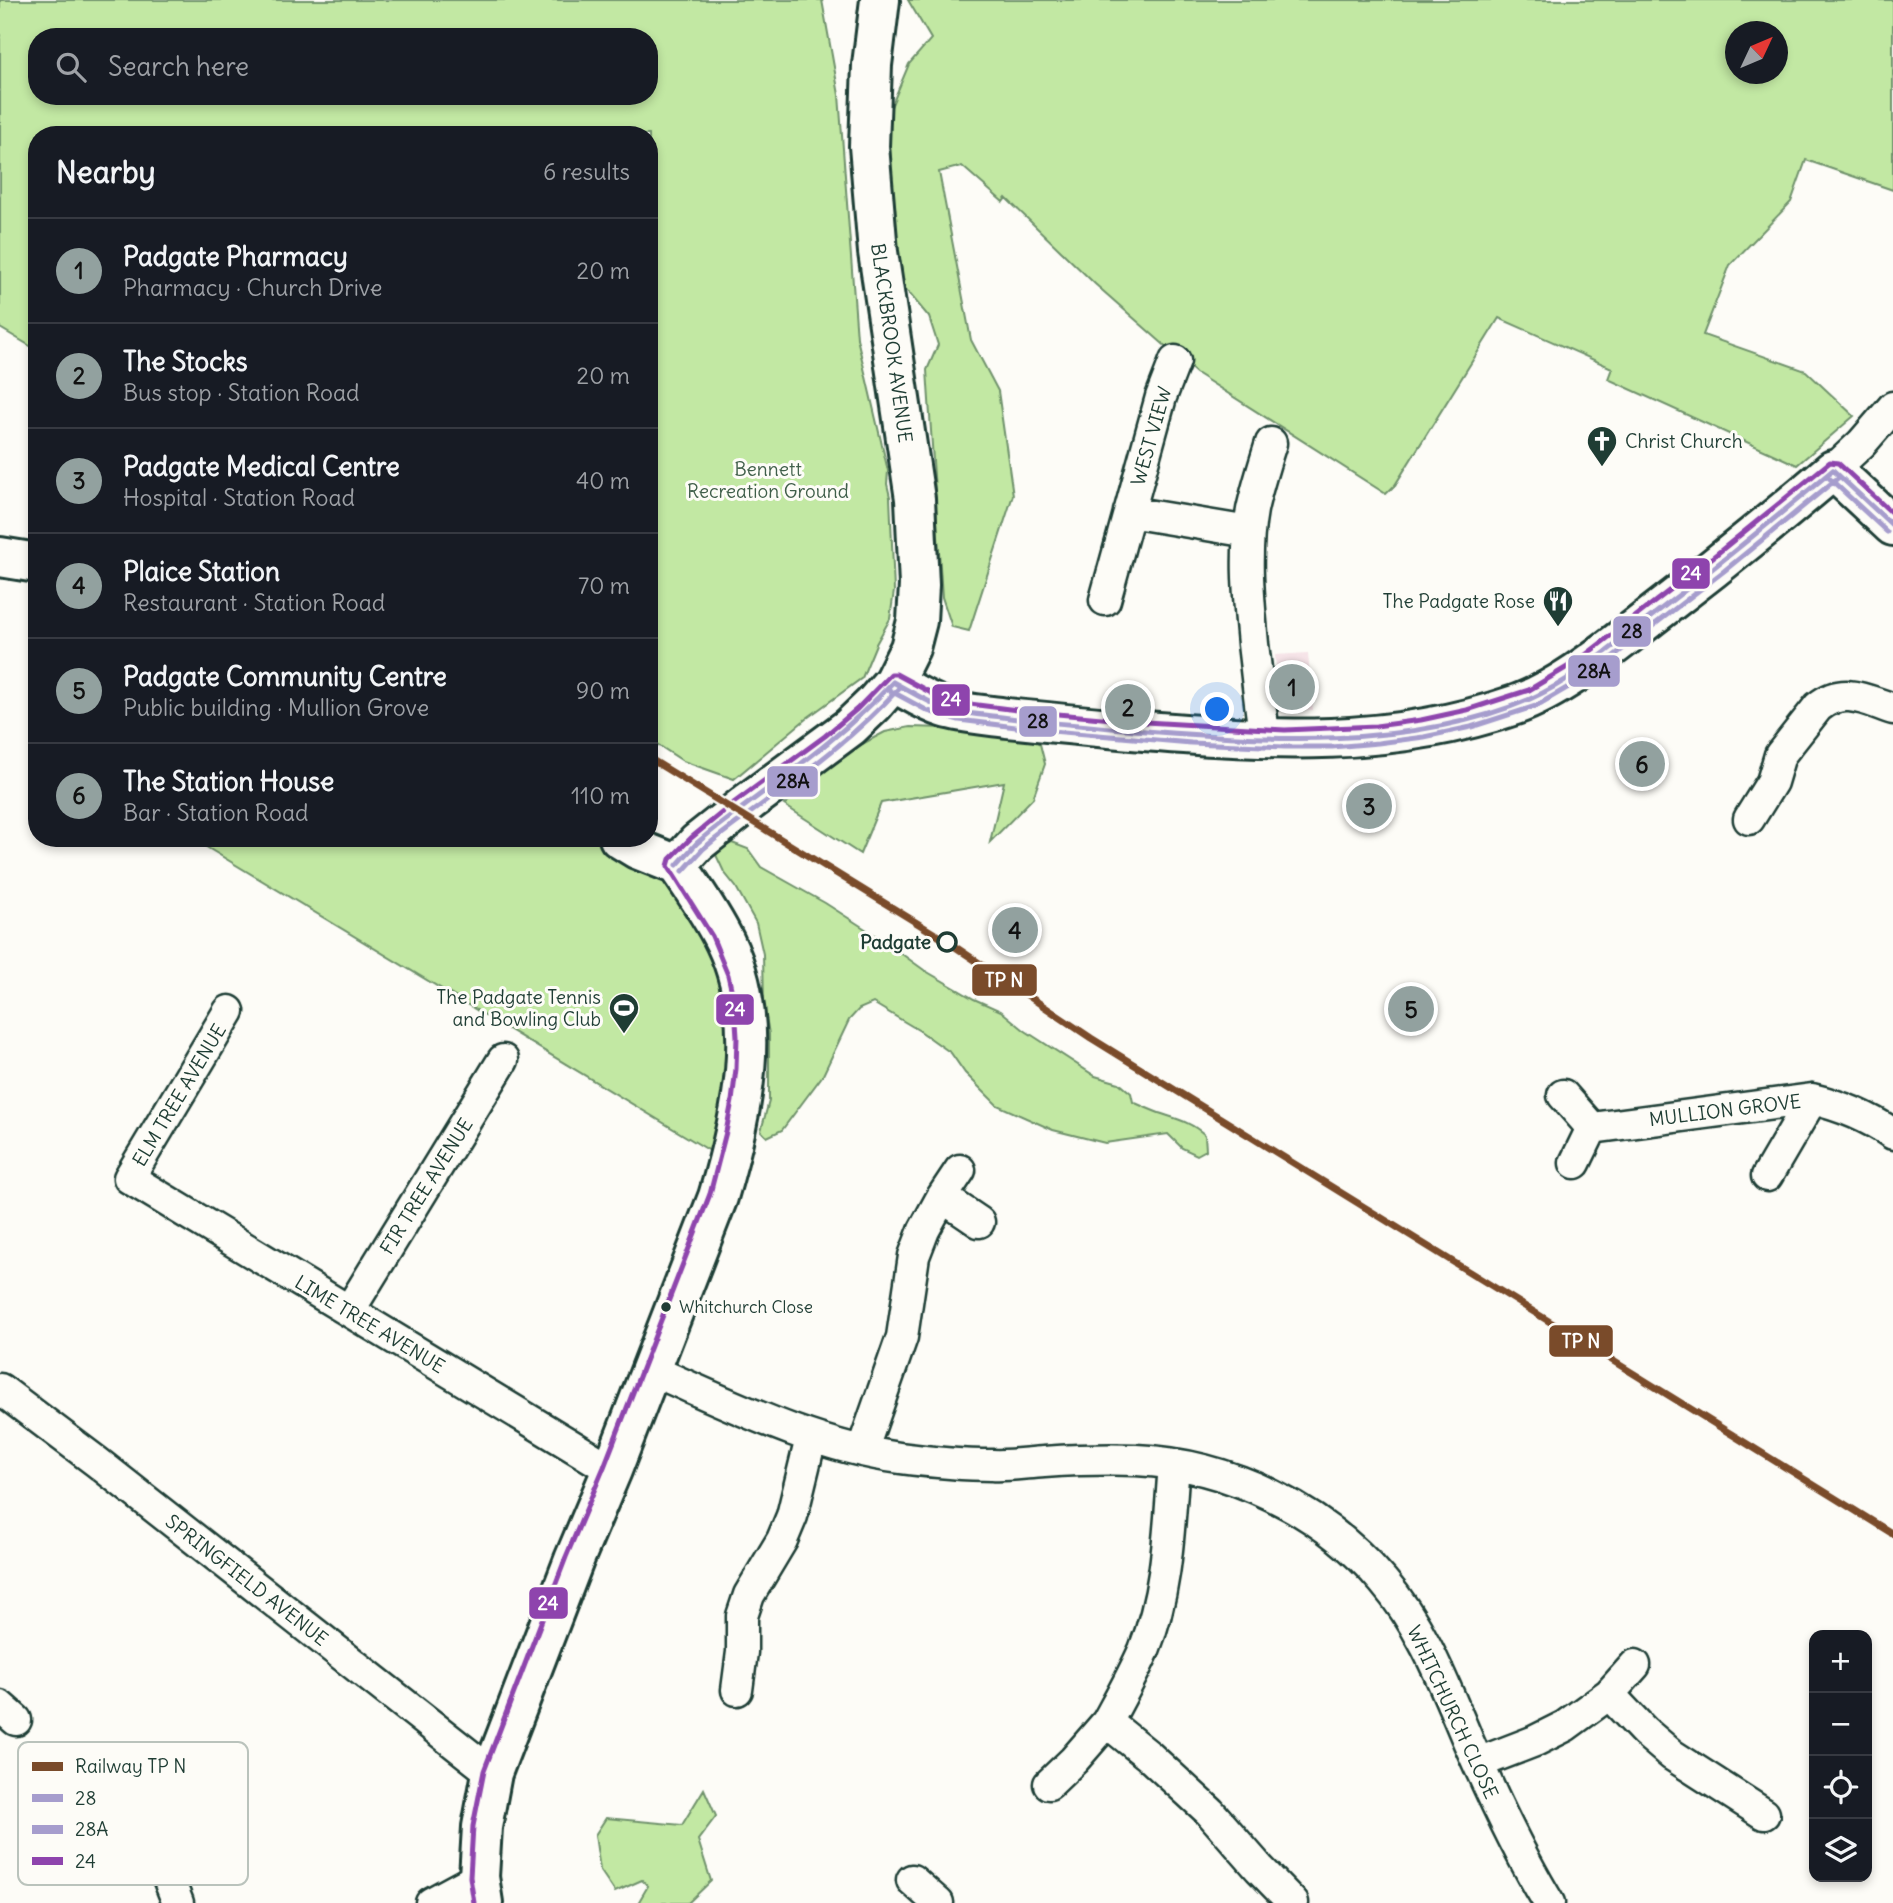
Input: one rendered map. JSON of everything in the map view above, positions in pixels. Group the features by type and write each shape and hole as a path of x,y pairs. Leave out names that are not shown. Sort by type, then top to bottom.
{"street":[{"name":"BLACKBROOK AVENUE","path":"677,865 709,833 850,727 874,704 892,682 910,648 917,621 919,585 915,499 878,252 869,146 872,65 880,0"},
{"name":"WEST VIEW","path":"1105,600 1161,397 1175,360"},
{"path":"892,682 948,709 1073,725 1265,739 1371,736 1435,727 1517,704 1539,694 1599,656 1736,551 1833,470 1862,443 1893,407"},
{"path":"1265,739 1249,604 1247,555 1252,510 1271,443"},
{"path":"1833,470 1893,526"},
{"name":"WEST VIEW","path":"1129,512 1249,532"},
{"path":"0,557 28,562"},
{"path":"1749,819 1772,782 1780,755 1825,701 1844,695 1860,697 1893,709"},
{"path":"431,1903 481,1890 482,1826 492,1773 718,1197 741,1108 747,1063 744,1008 739,980 725,943 677,865 634,847"},
{"name":"ELM TREE AVENUE","path":"129,1178 229,1011"},
{"name":"FIR TREE AVENUE","path":"349,1311 503,1060"},
{"path":"1563,1096 1592,1128 1575,1163"},
{"path":"1767,1176 1812,1098"},
{"name":"MULLION GROVE","path":"1592,1128 1812,1098 1842,1106 1875,1121 1893,1133"},
{"path":"862,1451 902,1337 914,1256 942,1197 960,1170"},
{"name":"LIME TREE AVENUE","path":"129,1178 612,1470"},
{"path":"942,1197 978,1222"},
{"name":"WHITCHURCH CLOSE","path":"651,1370 811,1438 862,1451 898,1458 995,1466 1108,1460 1174,1464 1210,1470 1285,1501 1317,1522 1364,1560 1404,1608 1440,1674 1509,1830 1549,1903"},
{"name":"SPRINGFIELD AVENUE","path":"0,1389 97,1462 492,1773"},
{"path":"737,1690 753,1652 742,1616 749,1595 782,1540 792,1516 811,1438"},
{"path":"1049,1784 1107,1722 1145,1647 1167,1556 1174,1464"},
{"path":"1478,1763 1565,1726 1609,1694 1635,1665"},
{"path":"1609,1694 1644,1731 1672,1755 1764,1814"},
{"path":"1107,1722 1210,1812 1293,1903"},
{"path":"912,1880 935,1902"},
{"path":"171,1885 178,1903"}],"shaded area":[{"path":"1308,653 1313,710 1280,708 1275,655"}],"green space":[{"name":"Bennett Recreation Ground","path":"0,0 822,0 839,95 857,338 888,471 894,591 890,619 862,678 807,718 734,779 683,761 658,745 658,126 28,126 28,345 0,328"},
{"path":"908,0 1893,0 1893,190 1806,160 1791,202 1730,265 1703,335 1806,371 1854,416 1797,465 1608,379 1612,368 1499,318 1395,485 1386,494 1196,373 1095,284 1006,198 1003,202 962,166 939,172 971,340 998,391 1013,495 969,631 952,627 942,597 927,370 938,345 929,317 898,280 888,114 909,64 931,39"},
{"path":"910,727 1016,730 1040,744 1045,764 1033,798 990,842 1004,782 881,803 860,854 784,805 847,752 885,732"},
{"path":"732,843 748,849 761,867 825,903 924,970 1001,1011 1024,1030 1095,1076 1119,1083 1131,1093 1133,1102 1194,1127 1205,1135 1206,1150 1197,1155 1182,1148 1168,1134 1105,1143 1053,1130 997,1105 965,1073 951,1053 873,1003 859,1009 849,1020 823,1075 782,1130 767,1137 761,1131 769,1101 769,1034 764,1005 763,954 756,923 716,855 723,847"},
{"name":"The Padgate Tennis and Bowling Club","path":"206,847 622,847 645,863 688,902 728,990 735,1080 720,1157"},
{"path":"704,1789 716,1816 698,1840 711,1881 688,1903 638,1903 648,1886 642,1880 615,1892 600,1870 595,1835 606,1818 682,1825"}],"transit line":[{"name":"24","path":"474,1903 470,1877 473,1826 484,1771 710,1194 726,1132 736,1069 735,1006 728,975 712,936 668,866 670,859 691,838 825,736 857,709 891,674 896,674 935,695 962,703 1145,722 1285,730 1376,726 1421,720 1467,710 1529,690 1579,660 1713,557 1830,462 1838,463 1893,514"},
{"name":"28","path":"1833,470 1893,526"},
{"name":"28","path":"893,682 931,703 959,712 1134,730 1232,737 1335,738 1436,727 1484,715 1530,699 1576,673 1695,583 1833,470"},
{"name":"28A","path":"1827,476 1887,532"},
{"name":"28A","path":"889,690 928,711 959,720 1191,743 1332,747 1424,737 1471,727 1536,706 1589,675 1724,571 1839,477"},
{"name":"28","path":"677,865 709,833 850,724 893,682"},
{"name":"28A","path":"683,871 714,840 834,750 899,688"},
{"path":"658,764 948,942 1091,1038 1893,1534"}],"place":[{"name":"Christ Church","path":"1602,468"},
{"name":"The Padgate Rose","path":"1558,628"},
{"name":"Padgate Pharmacy","path":"1292,687"},
{"name":"The Stocks","path":"1128,707"},
{"name":"The Station House","path":"1642,764"},
{"name":"Padgate Medical Centre","path":"1369,806"},
{"name":"Plaice Station","path":"1015,930"},
{"name":"Padgate","path":"947,942"},
{"name":"Padgate Community Centre","path":"1411,1009"},
{"name":"The Padgate Tennis and Bowling Club","path":"624,1035"},
{"name":"Whitchurch Close","path":"666,1307"}]}
